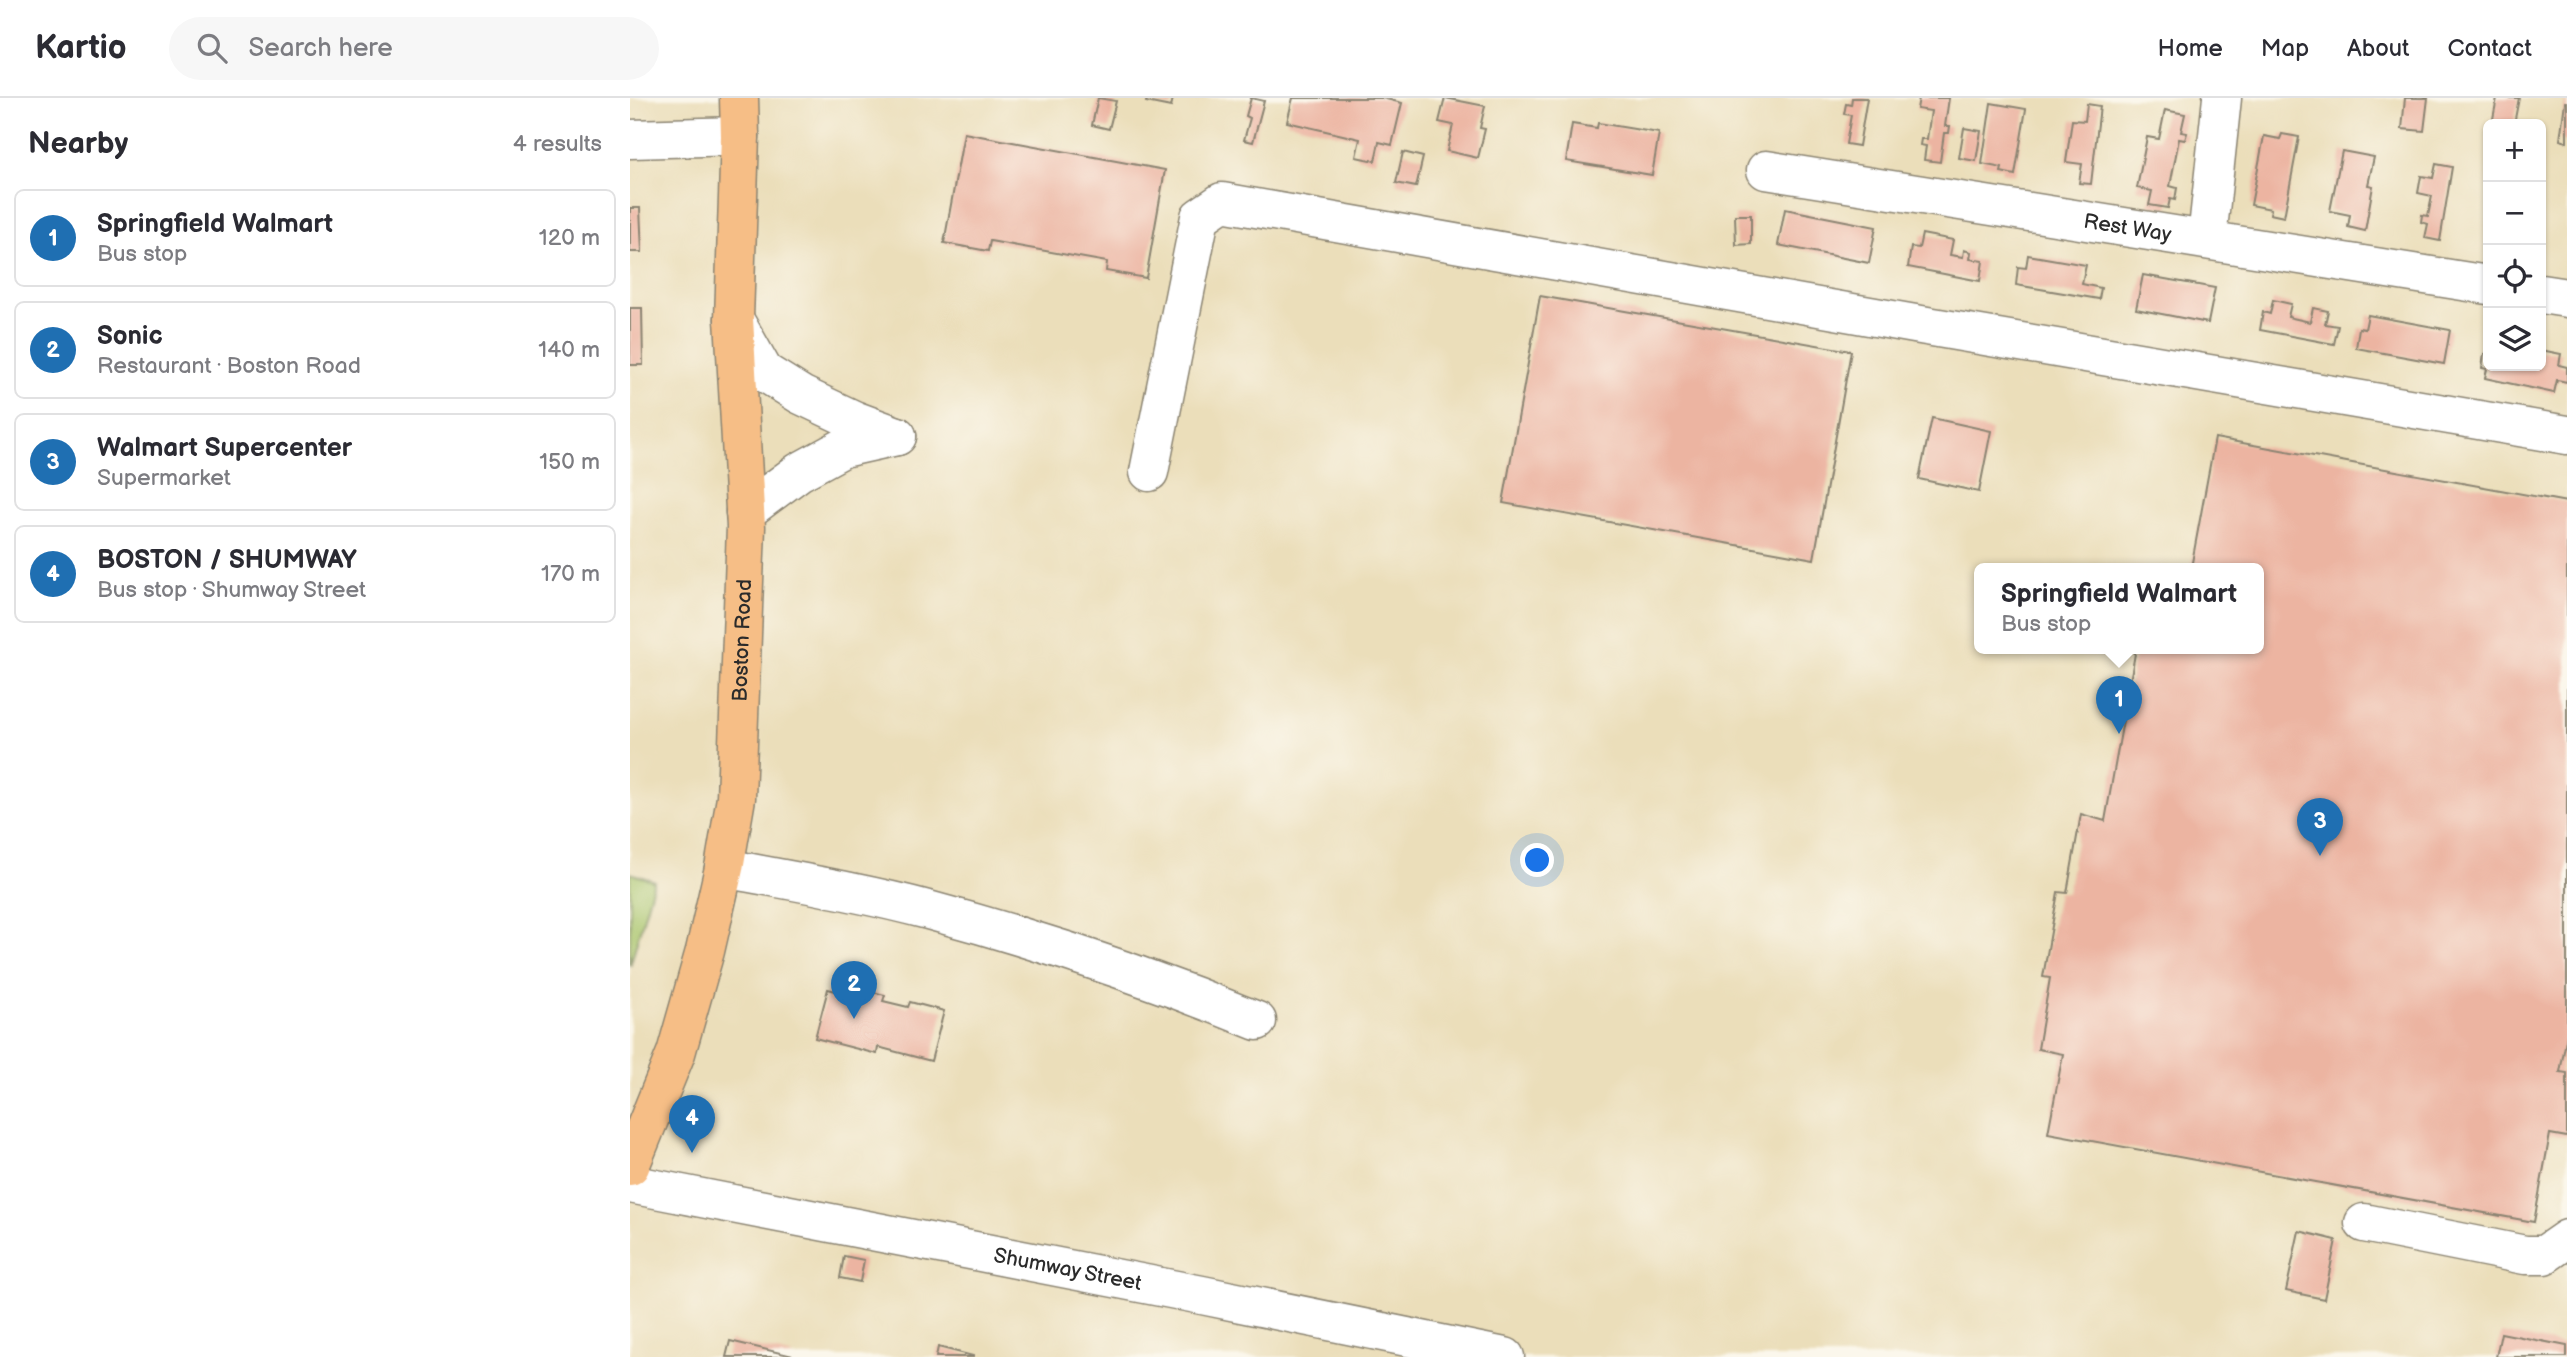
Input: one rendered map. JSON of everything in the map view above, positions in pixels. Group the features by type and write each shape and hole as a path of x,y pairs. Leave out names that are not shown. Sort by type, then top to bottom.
{"main road":[{"name":"Boston Road","path":"630,1166 676,1053 705,951 724,868 736,798 746,512 734,319 739,98"}],"street":[{"path":"2207,239 2222,98"},
{"path":"630,139 740,136"},
{"name":"Rest Way","path":"1766,170 2483,284"},
{"path":"1149,472 1200,217 1222,202 2567,435"},
{"path":"2546,294 2567,298"},
{"path":"734,319 765,372 801,395 854,420 898,436 843,449 799,472 746,512"},
{"path":"724,868 858,894 1002,931 1115,966 1257,1021"},
{"name":"Shumway Street","path":"630,1184 1505,1357"},
{"path":"2364,1223 2525,1255 2544,1255 2567,1239"}],"green space":[{"path":"630,873 654,881 630,966"}],"building":[{"path":"1098,98 1116,101 1109,129 1092,125"},
{"path":"1147,98 1173,98 1171,107 1146,102"},
{"path":"1251,98 1264,101 1253,142 1244,140 1250,118 1246,116"},
{"path":"1293,98 1382,98 1402,103 1392,145 1379,142 1375,161 1356,157 1360,139 1287,122"},
{"path":"1445,98 1485,106 1480,128 1485,129 1478,158 1447,151 1453,125 1439,122"},
{"path":"1852,98 1867,98 1859,146 1846,144 1851,115 1844,114 1846,104 1851,105"},
{"path":"1919,98 1949,98 1945,126 1950,126 1949,133 1944,133 1940,162 1924,160 1926,146 1920,145 1921,139 1927,139 1931,111 1917,109"},
{"path":"2405,98 2428,98 2424,131 2402,129"},
{"path":"2497,98 2519,98 2515,119 2493,119"},
{"path":"2567,102 2567,142 2560,140"},
{"path":"1991,103 2026,109 2015,175 2001,172 2002,168 1982,164"},
{"path":"2087,104 2100,106 2091,184 2079,183 2082,164 2066,162 2072,120 2085,121"},
{"path":"2165,110 2185,114 2181,132 2187,133 2185,140 2179,139 2170,186 2177,188 2175,200 2170,199 2168,208 2149,205 2152,191 2137,188 2147,137 2159,139"},
{"path":"1598,123 1659,133 1652,175 1566,161 1572,124 1597,128"},
{"path":"1964,128 1981,131 1976,161 1959,158"},
{"path":"964,133 1165,170 1146,278 1106,271 1107,262 990,241 988,251 944,243"},
{"path":"2282,134 2299,137 2284,217 2270,214 2271,209 2251,205 2264,136 2280,139"},
{"path":"2342,151 2374,157 2368,185 2373,186 2365,231 2348,227 2350,215 2330,211"},
{"path":"1403,152 1423,157 1416,187 1396,183"},
{"path":"2436,164 2452,167 2440,241 2425,238 2428,224 2421,222 2422,215 2428,216 2432,196 2418,193 2421,176 2433,178"},
{"path":"630,208 640,208 642,252 630,252"},
{"path":"1785,209 1876,227 1869,263 1778,245"},
{"path":"1735,215 1751,215 1751,244 1736,245"},
{"path":"1922,234 1953,240 1950,255 1963,257 1964,250 1971,252 1970,259 1983,261 1980,281 1908,267 1911,247 1919,248"},
{"path":"2028,255 2086,265 2082,284 2101,288 2099,299 2016,285 2018,267 2026,268"},
{"path":"2143,275 2215,288 2208,323 2136,309"},
{"path":"1540,296 1851,351 1814,559 1503,503"},
{"path":"2273,300 2291,304 2288,317 2310,322 2313,308 2328,311 2325,324 2338,326 2334,344 2260,330 2263,312 2270,314"},
{"path":"630,308 642,308 643,365 630,365"},
{"path":"2368,315 2450,330 2444,364 2356,348 2359,328 2365,329"},
{"path":"2546,351 2561,354 2559,365 2567,367 2567,382 2557,380 2554,393 2485,378 2487,371 2546,371"},
{"path":"1932,418 1991,431 1979,492 1919,479"},
{"path":"2215,438 2567,502 2567,1035 2560,1072 2567,1073 2567,1137 2550,1134 2534,1222 2048,1133 2063,1054 2038,1049 2050,978 2043,977 2058,892 2067,893 2081,814 2105,821 2135,654 2264,654 2264,563 2192,563"},
{"path":"828,989 867,999 868,991 885,995 883,1001 908,1007 910,1002 944,1011 931,1061 878,1047 877,1054 815,1038"},
{"path":"2299,1231 2336,1240 2324,1299 2286,1291"},
{"path":"844,1256 864,1260 860,1282 840,1278"},
{"path":"2501,1333 2567,1346 2567,1357 2496,1357"},
{"path":"730,1341 793,1356 793,1357 726,1357"},
{"path":"938,1347 973,1356 973,1357 936,1357"}],"place":[{"name":"Springfield Walmart","path":"2119,734"},
{"name":"Walmart Supercenter","path":"2320,856"},
{"name":"Sonic","path":"854,1019"},
{"name":"BOSTON / SHUMWAY","path":"692,1153"}]}
